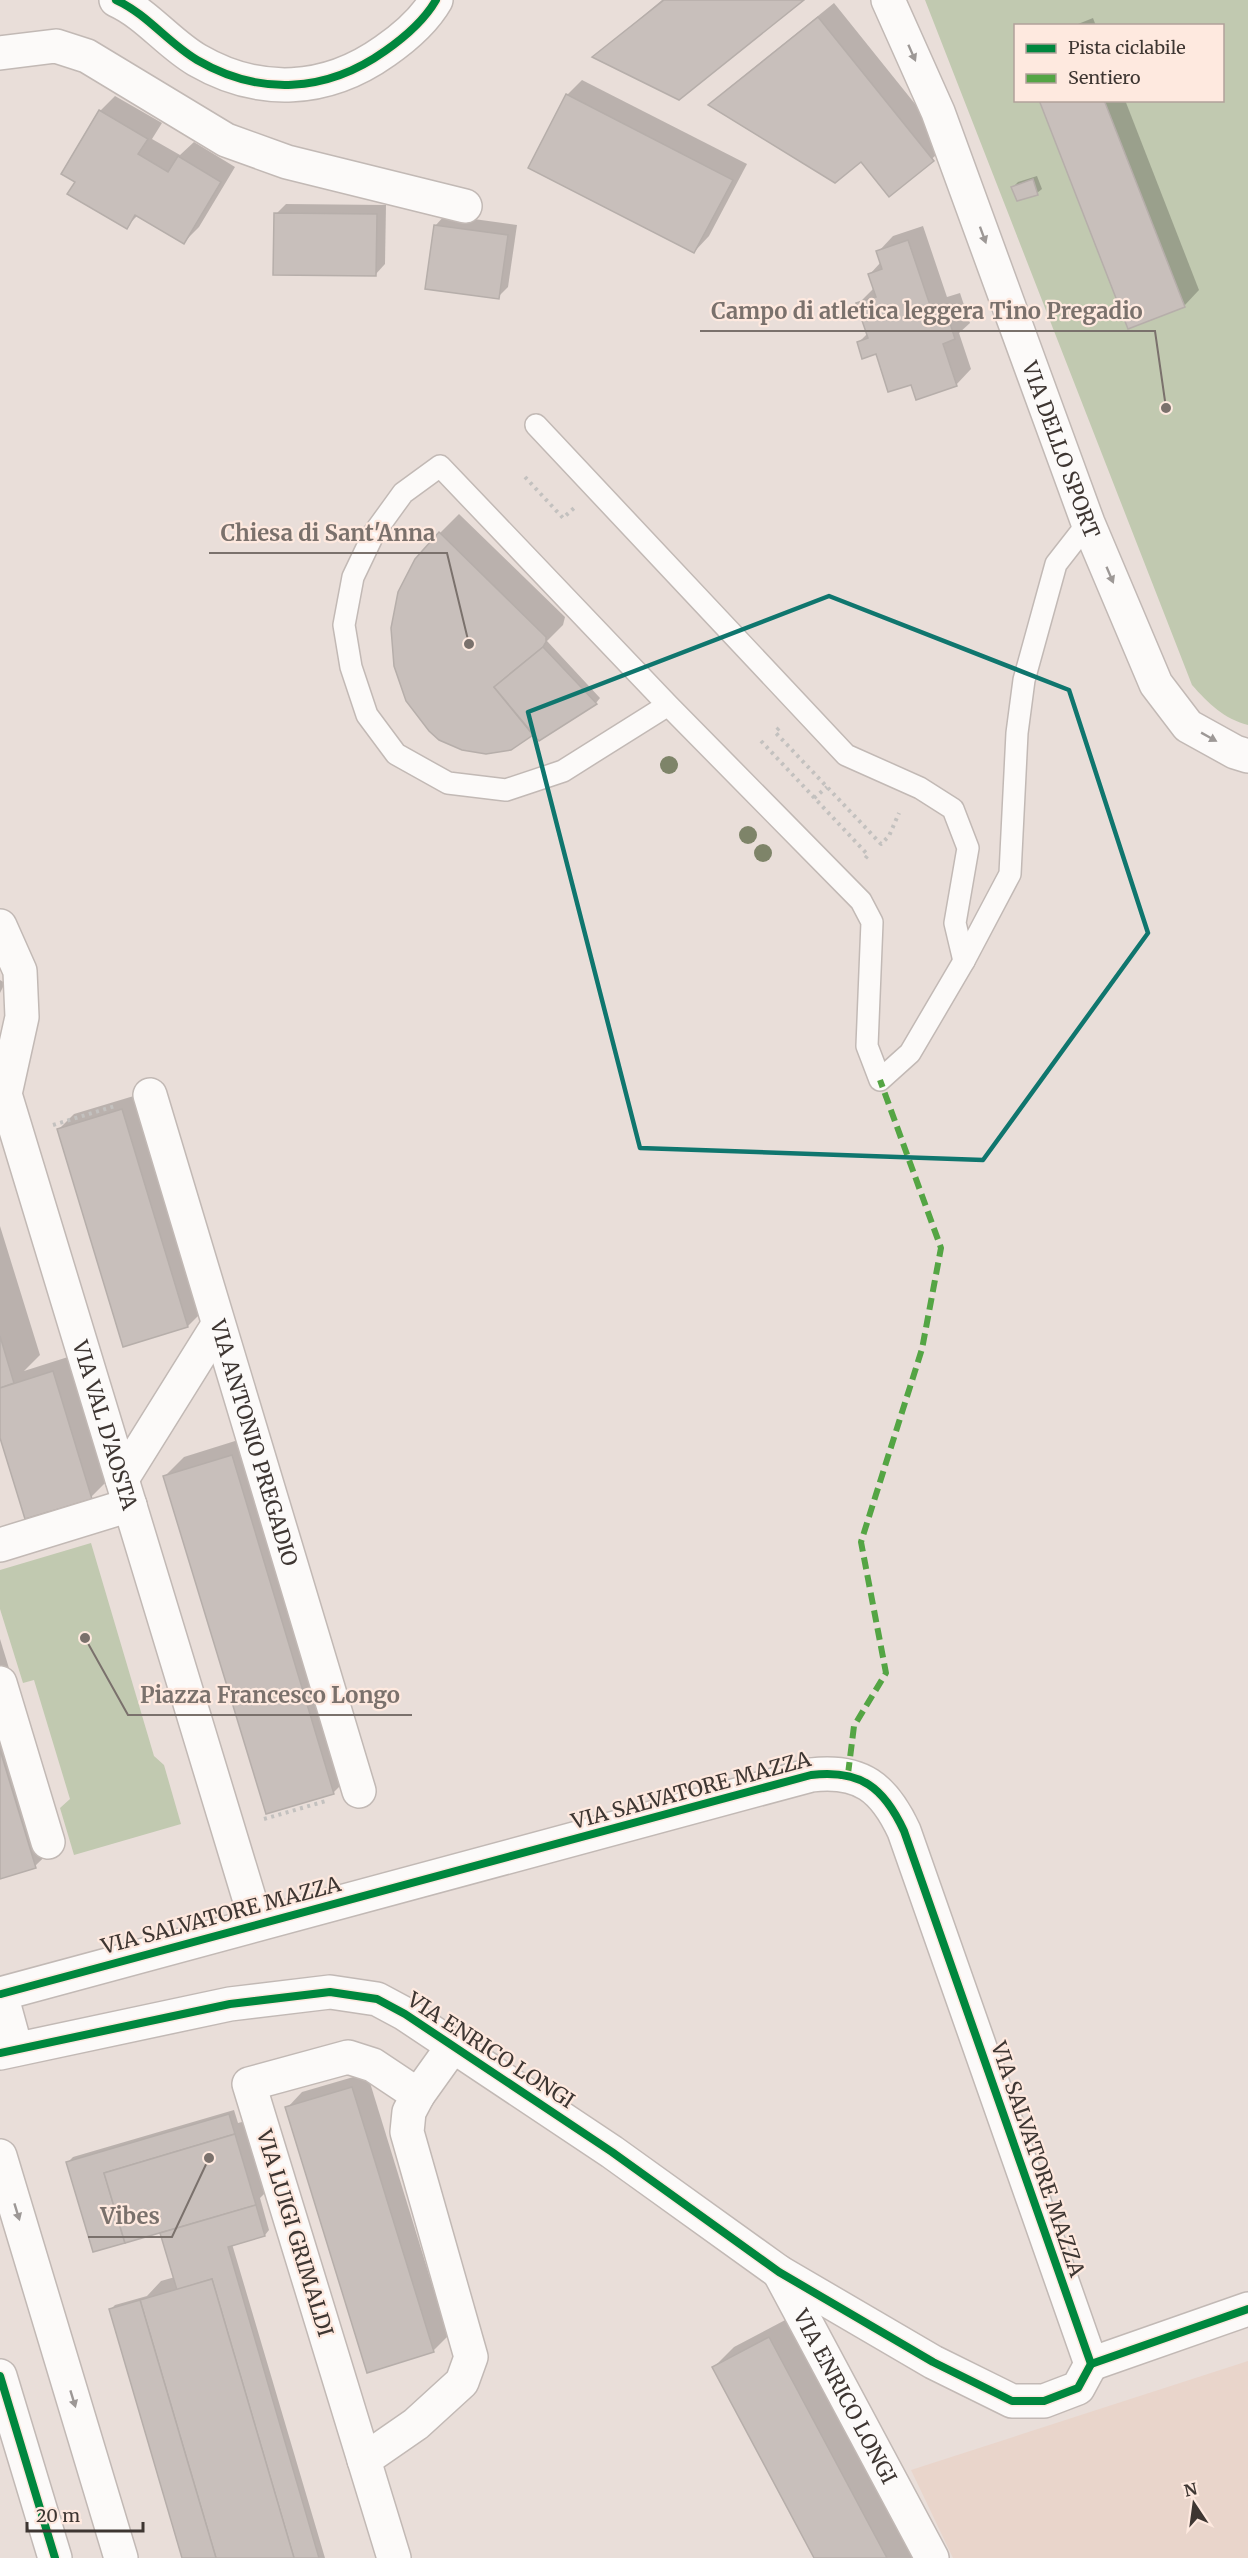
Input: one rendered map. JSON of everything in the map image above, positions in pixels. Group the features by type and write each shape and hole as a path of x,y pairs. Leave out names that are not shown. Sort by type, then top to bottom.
{"street":[{"path":"116,0 150,12 195,59 236,78 268,85 301,85 334,79 369,62 400,41 428,14 436,0"},
{"name":"VIA DELLO SPORT","path":"888,0 938,112 1088,522 1156,684 1188,726 1235,752 1248,756"},
{"path":"0,52 56,45 87,56 226,140 287,162 465,206"},
{"name":"VIA VAL D'AOSTA","path":"0,926 20,972 22,1017 3,1094 18,1135 257,1924"},
{"name":"VIA ANTONIO PREGADIO","path":"150,1095 359,1791"},
{"path":"0,1545 126,1492 218,1325"},
{"path":"0,1683 48,1842"},
{"name":"VIA SALVATORE MAZZA","path":"0,1994 811,1775 848,1774 874,1789 892,1806 904,1831 1091,2364"},
{"name":"VIA ENRICO LONGI","path":"8,2051 230,2004 330,1992 377,1999 405,2014 612,2152 778,2272 932,2558"},
{"path":"0,1994 8,2051"},
{"path":"364,2460 416,2424 462,2382 471,2357 407,2132 409,2112 418,2095 453,2046"},
{"name":"VIA LUIGI GRIMALDI","path":"394,2558 249,2084 348,2057 374,2065 418,2095"},
{"path":"0,2156 121,2558"},
{"path":"778,2272 933,2362 1012,2401 1044,2401 1078,2388 1091,2364 1248,2309"},
{"path":"0,2376 55,2558"}],"lane":[{"path":"536,425 846,755 920,788 953,809 968,848 955,923 964,961"},
{"path":"668,705 563,771 506,790 448,783 396,754 367,715 351,667 344,625 353,577 374,532 403,494 440,466 668,705 861,901 872,922 867,1046 880,1080 910,1053 964,961 1010,874 1017,733 1024,680 1056,564 1088,522"}],"path":[{"path":"525,477 562,518 575,509"},
{"path":"775,732 880,844 889,836"},
{"path":"761,741 814,798 827,787"},
{"path":"18,1135 150,1095"},
{"path":"228,1829 359,1791"}],"highlighted area":[{"path":"829,596 1069,690 1148,933 983,1160 640,1148 528,712"}],"shaded area":[{"path":"1248,2361 1248,2558 953,2558 911,2470"}],"green space":[{"path":"925,0 1248,0 1248,725 1231,719 1204,698 1192,685"},
{"path":"91,1543 154,1756 164,1765 181,1824 74,1855 60,1808 70,1799 34,1680 23,1683 0,1609 0,1570"}],"building":[{"path":"664,0 804,0 679,100 592,57"},
{"path":"818,17 934,161 889,197 861,162 835,183 708,105"},
{"path":"566,94 733,180 694,253 528,168"},
{"path":"1040,102 1105,102 1185,307 1128,329"},
{"path":"99,110 148,139 138,154 168,172 178,156 221,182 184,244 135,215 127,229 67,194 75,182 61,174"},
{"path":"1033,179 1038,195 1017,201 1011,187"},
{"path":"274,213 377,214 376,276 273,275"},
{"path":"434,225 508,235 499,299 425,289"},
{"path":"908,240 932,311 945,307 955,339 943,344 957,386 916,400 911,385 888,392 876,354 862,359 857,342 868,338 856,303 876,297 868,274 882,269 876,251"},
{"path":"439,532 546,637 543,647 494,687 533,735 511,750 486,754 462,750 439,740 429,731 406,701 394,666 391,628 398,592 415,559"},
{"path":"543,647 597,704 539,741 494,687"},
{"path":"122,1109 188,1327 123,1347 57,1129"},
{"path":"0,1336 14,1383 0,1388"},
{"path":"53,1371 92,1499 25,1519 0,1438 0,1388"},
{"path":"232,1455 334,1794 266,1814 163,1476"},
{"path":"0,1750 36,1868 0,1879"},
{"path":"352,2087 434,2352 367,2373 285,2107"},
{"path":"229,2114 235,2134 104,2173 125,2243 93,2252 66,2162"},
{"path":"235,2134 256,2205 125,2243 104,2173"},
{"path":"256,2205 265,2236 228,2247 319,2558 294,2558 212,2279 177,2290 160,2233"},
{"path":"212,2279 294,2558 216,2558 140,2300"},
{"path":"140,2300 216,2558 182,2558 109,2309"},
{"path":"769,2337 887,2558 814,2558 712,2367"}],"marked path":[{"path":"848,1774 854,1726 886,1673 861,1542 922,1349 941,1248 880,1080"}],"cycle path":[{"path":"116,0 138,13 186,53 220,72 244,80 292,85 316,82 363,65 407,34 426,15 436,0"},
{"path":"1,1994 811,1775 844,1775 869,1785 879,1793 888,1803 904,1831 1091,2364 1248,2309"},
{"path":"0,2053 230,2004 330,1992 377,1999 405,2014 612,2152 779,2272 933,2362 1012,2401 1044,2401 1078,2388 1091,2364"},
{"path":"0,2376 55,2558"}],"place":[{"name":"Campo di atletica leggera Tino Pregadio","path":"1166,408"},
{"name":"Chiesa di Sant'Anna","path":"469,644"},
{"name":"Piazza Francesco Longo","path":"85,1638"},
{"name":"Vibes","path":"209,2158"}]}
